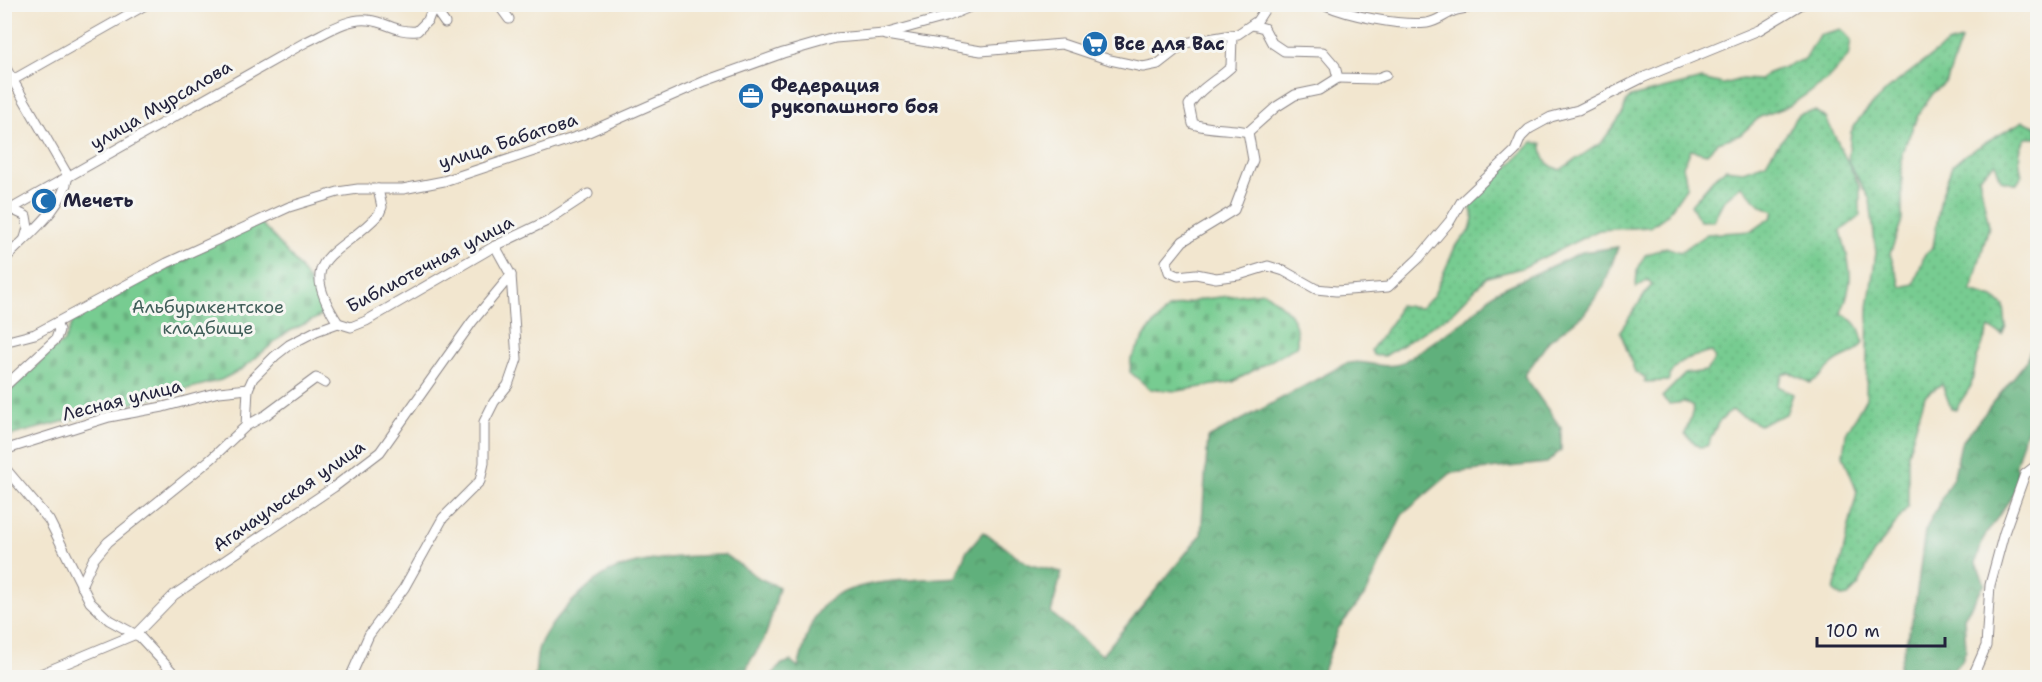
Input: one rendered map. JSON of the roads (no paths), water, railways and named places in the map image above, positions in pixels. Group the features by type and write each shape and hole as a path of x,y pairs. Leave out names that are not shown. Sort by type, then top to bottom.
{"street":[{"path":"9,82 147,4"},
{"path":"498,4 509,20"},
{"name":"улица Бабатова","path":"4,342 35,334 167,263 289,207 338,192 403,189 476,171 526,152 582,135 705,81 783,52 835,38 884,34 946,17 977,4"},
{"path":"884,34 981,51 1062,44 1110,60 1143,67 1158,64 1185,43 1238,34 1252,25 1268,4"},
{"path":"1323,4 1353,15 1405,24 1429,22 1444,18 1455,10 1489,4"},
{"path":"1248,132 1253,160 1234,210 1184,241 1166,262 1169,272 1178,276 1196,274 1216,278 1239,275 1268,266 1284,271 1316,289 1336,291 1360,287 1388,287 1419,258 1450,221 1461,202 1515,151 1521,136 1529,129 1551,117 1578,110 1642,78 1759,30 1802,4"},
{"path":"433,5 445,23"},
{"name":"улица Мурсалова","path":"8,211 306,42 335,28 366,19 384,24 401,33 417,32 428,20 433,5"},
{"path":"1252,25 1264,28 1272,43 1284,51 1323,52 1335,66 1338,78"},
{"path":"1232,35 1231,67 1215,81 1199,90 1189,105 1193,124 1211,130 1227,128 1248,132"},
{"path":"4,65 9,82 68,176 65,192 56,206 4,260"},
{"path":"1248,132 1276,107 1295,95 1318,90 1338,78 1375,79 1386,75"},
{"path":"338,323 318,282 320,268 330,256 379,214 382,207 378,189"},
{"name":"Библиотечная улица","path":"249,389 261,369 289,345 338,323 351,327 366,321 495,246 547,221 588,194"},
{"path":"8,211 26,216 28,228 25,238"},
{"path":"350,678 369,635 404,588 443,518 480,481 484,463 484,422 494,402 508,385 517,359 511,275 495,246"},
{"name":"Агачаульская улица","path":"31,678 136,634 174,595 334,487 380,452 472,322 511,275"},
{"path":"4,387 56,339 59,330 56,322"},
{"path":"81,586 93,560 108,542 211,459 246,426 266,415 316,378 325,383"},
{"path":"246,426 249,389"},
{"name":"Лесная улица","path":"4,450 109,417 219,392 249,389"},
{"path":"1972,678 1986,646 1990,585 2004,533 2025,474 2037,464"},
{"path":"4,467 49,520 90,602 109,620 136,634 178,678"}],"place":[{"name":"Все для Вас","path":"1095,44"},
{"name":"Федерация рукопашного боя","path":"751,96"},
{"name":"Мечеть","path":"44,201"}],"park label":[{"name":"Альбурикентское кладбище","path":"208,317"}]}
